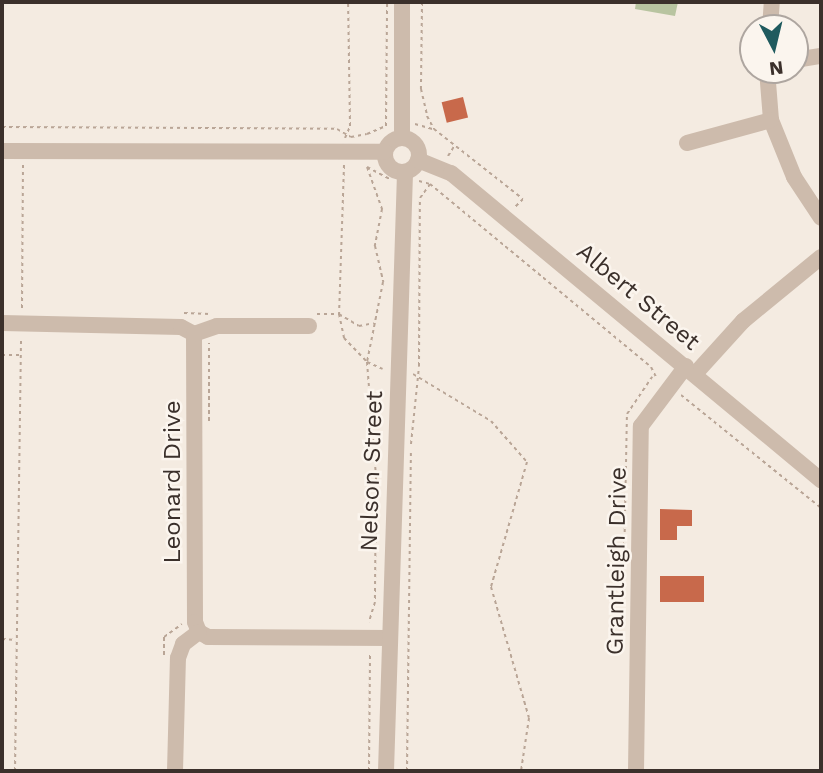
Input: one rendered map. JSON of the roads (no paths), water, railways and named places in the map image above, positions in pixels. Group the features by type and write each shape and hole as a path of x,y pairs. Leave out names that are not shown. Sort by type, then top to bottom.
{"street":[{"path":"402,2 402,138"},
{"path":"768,84 771,120 794,177 821,218"},
{"path":"687,142 771,120"},
{"path":"402,138 415,145 418,160 405,176 389,167 385,152 391,142 402,138"},
{"path":"2,151 385,152"},
{"name":"Albert Street","path":"418,160 440,169 506,216 821,480"},
{"name":"Nelson Street","path":"386,771 405,176"},
{"name":"Grantleigh Drive","path":"636,771 641,426 668,388 821,257"},
{"path":"2,323 181,327 194,334 217,326 311,320"},
{"name":"Leonard Drive","path":"194,334 197,627"},
{"path":"175,771 178,657 183,644 197,627 208,637 390,638"}]}
